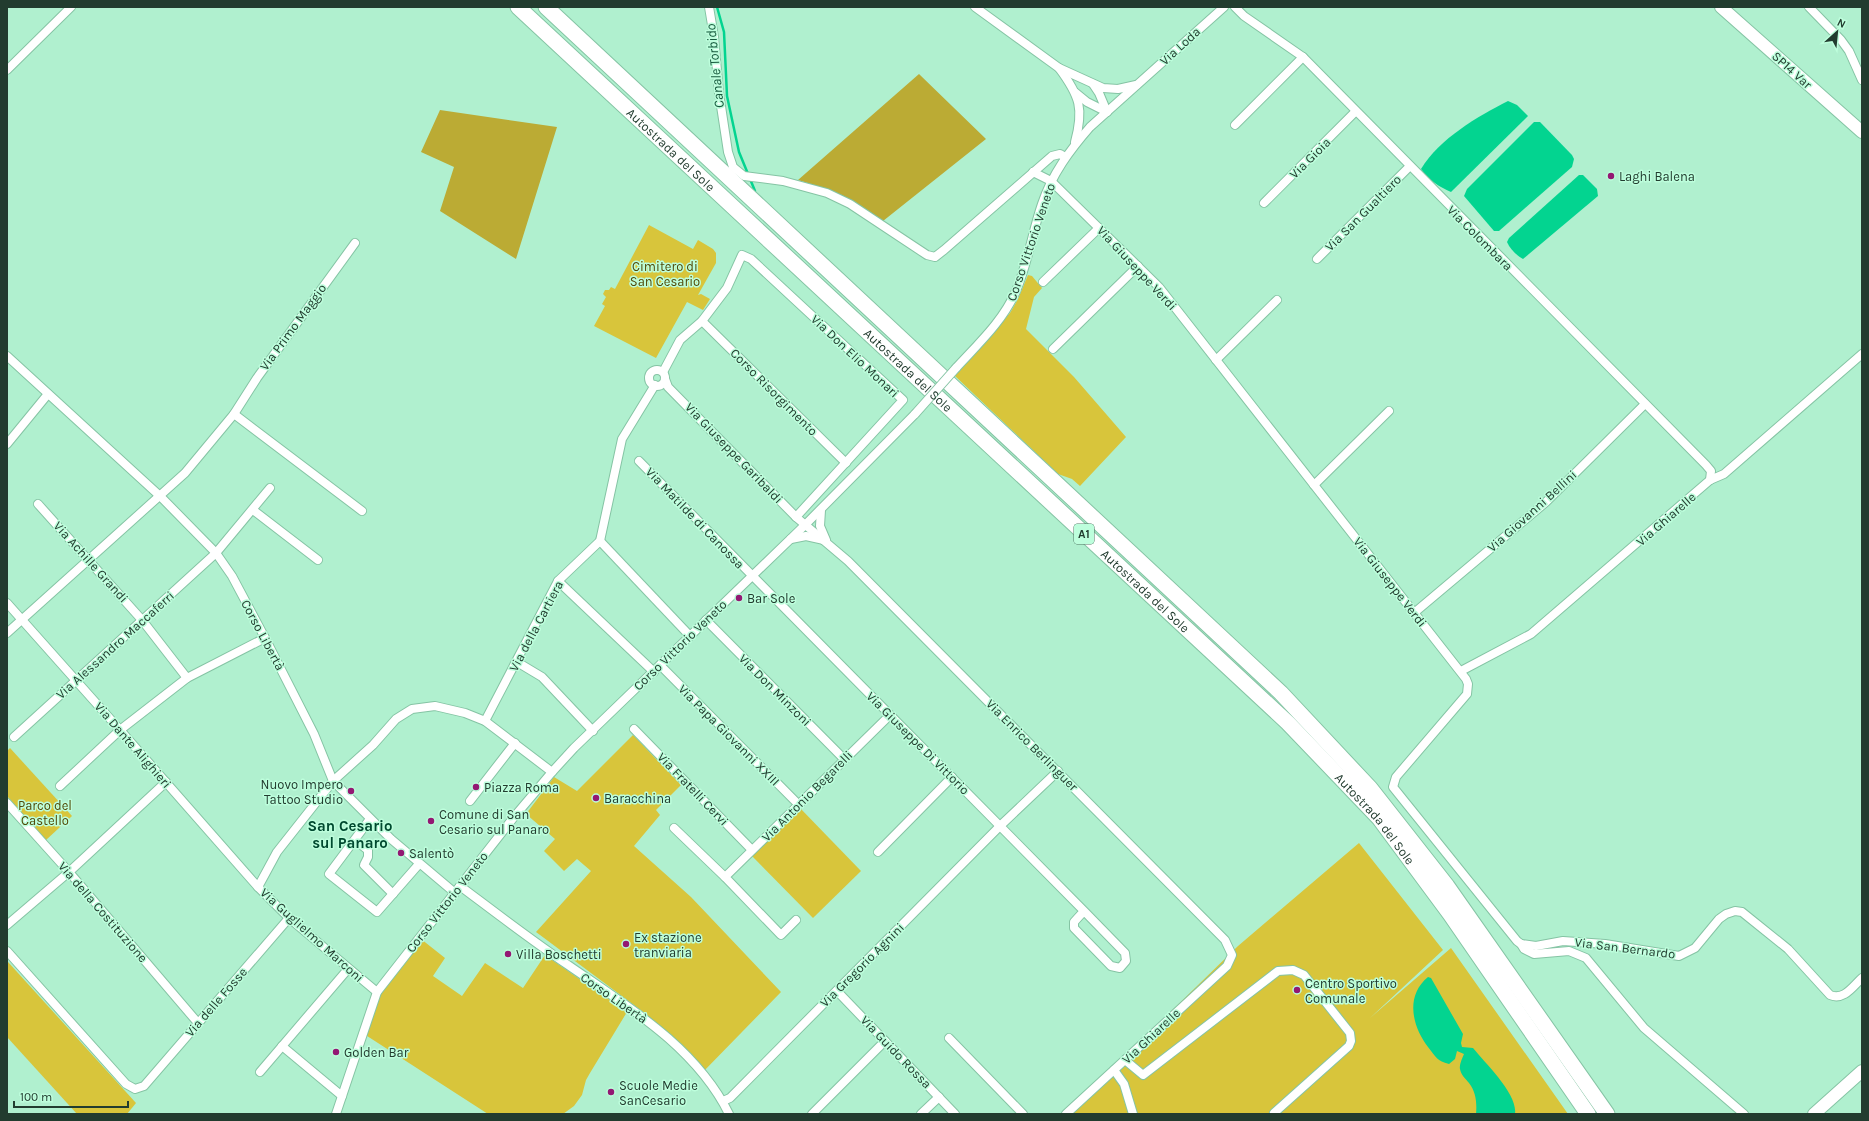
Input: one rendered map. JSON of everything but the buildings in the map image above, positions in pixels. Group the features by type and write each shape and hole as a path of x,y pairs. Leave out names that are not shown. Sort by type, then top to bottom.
{"highway":[{"name":"Autostrada del Sole","path":"518,7 1288,723 1379,818 1450,914 1588,1114"},
{"name":"Autostrada del Sole","path":"546,7 1281,693 1370,788 1447,886 1607,1114"}],"main road":[{"name":"SP14 Var","path":"1721,7 1862,132"},
{"path":"1814,1114 1862,1071"}],"street":[{"path":"7,70 71,7"},
{"path":"709,7 714,37 719,93 728,152 733,167 744,176 753,176 783,182 827,194 850,204 927,255 935,257 1052,156 1060,154 1065,157"},
{"path":"975,7 1059,68 1103,88 1118,89 1136,85"},
{"name":"Via Loda","path":"1136,85 1224,7"},
{"name":"Via Colombara","path":"1235,7 1244,16 1303,57 1355,112 1706,465 1711,471 1710,480"},
{"path":"1809,7 1842,40 1849,51 1862,80"},
{"path":"1235,125 1303,57"},
{"path":"1059,68 1075,92 1087,102 1107,112"},
{"path":"1093,84 1099,93 1107,112"},
{"name":"Corso Vittorio Veneto","path":"336,1114 377,992 552,772 706,620 821,510 915,414 999,320 1008,306 1025,267 1042,204 1051,181 1074,145 1090,127 1136,85"},
{"path":"1074,145 1079,124 1080,111 1075,92"},
{"name":"Via Gioia","path":"1264,203 1355,112"},
{"name":"Via San Gualtiero","path":"1317,259 1409,166"},
{"name":"Via Giuseppe Verdi","path":"1033,172 1051,181 1159,287 1466,679"},
{"path":"1043,282 1099,228"},
{"name":"Via Primo Maggio","path":"7,633 161,497 185,473 234,414 257,378 355,243"},
{"name":"Via Don Elio Monari","path":"702,321 727,288 742,255 751,259 903,400 796,517"},
{"path":"1053,348 1138,266"},
{"path":"1216,360 1277,300"},
{"path":"690,636 600,541 622,439 655,385 660,385 680,340 702,321"},
{"name":"Corso Risorgimento","path":"702,321 846,463"},
{"name":"Via Ghiarelle","path":"1461,671 1531,634 1710,480 1724,474 1862,354"},
{"name":"Corso Libertà","path":"7,356 161,497 216,553 232,576 265,638 314,734 333,781 370,819 419,864 658,1029 686,1054 723,1101 729,1114"},
{"path":"655,385 649,380 650,374 656,370 664,376"},
{"name":"Via Giuseppe Garibaldi","path":"664,376 668,387 796,517 806,524"},
{"path":"7,444 48,394"},
{"name":"Via Giovanni Bellini","path":"1414,613 1546,502 1645,404"},
{"path":"1314,485 1389,411"},
{"path":"234,414 362,511"},
{"name":"Via Matilde di Canossa","path":"639,461 752,576"},
{"name":"Via Alessandro Maccaferri","path":"14,737 216,553 270,488"},
{"name":"Via Achille Grandi","path":"38,504 142,620 187,678"},
{"path":"253,510 318,560"},
{"path":"821,510 820,526 826,541"},
{"name":"Via Enrico Berlinguer","path":"806,524 848,561 1058,771 1225,940 1232,955"},
{"name":"Via Enrico Berlinguer","path":"791,539 806,536 826,541"},
{"name":"Via della Cartiera","path":"485,721 558,581 600,541"},
{"name":"Via Giuseppe Di Vittorio","path":"752,576 952,777 1084,911 1125,953 1126,961 1120,968 1111,966 1074,928 1074,922 1084,911"},
{"path":"558,581 654,672"},
{"name":"Via Dante Alighieri","path":"7,603 258,888"},
{"name":"Via Don Minzoni","path":"706,620 844,759"},
{"path":"60,786 120,730 187,678 265,638"},
{"path":"517,662 542,677 593,731"},
{"name":"Via Papa Giovanni XXIII","path":"660,666 798,804"},
{"name":"Via San Bernardo","path":"1466,679 1468,684 1467,694 1396,777 1393,788 1524,949 1534,954 1570,951 1586,958 1644,1028 1744,1114"},
{"name":"Via Guglielmo Marconi","path":"377,992 288,918 258,888 277,852 333,781 373,745 396,719 412,709 436,706 465,713 485,721 552,772"},
{"name":"Via Antonio Begarelli","path":"725,877 890,715"},
{"name":"Via Fratelli Cervi","path":"634,729 752,850"},
{"path":"470,801 515,743"},
{"name":"Via Gregorio Agnini","path":"723,1101 730,1098 1000,826 1058,771"},
{"path":"878,852 952,777"},
{"path":"7,925 69,872 166,782"},
{"name":"Via della Costituzione","path":"7,803 69,872 198,1023"},
{"path":"370,819 329,874 377,912 419,864"},
{"path":"674,828 781,934 796,920"},
{"path":"355,840 368,850 368,857 364,865 393,894"},
{"name":"Via San Bernardo","path":"1521,944 1536,946 1576,941 1618,945 1679,956 1695,948 1719,919 1726,914 1735,911 1747,915 1788,949 1830,996 1843,996 1862,978"},
{"name":"Via delle Fosse","path":"7,952 126,1084 135,1090 144,1086 288,918"},
{"name":"Via Ghiarelle","path":"1066,1114 1227,966 1232,955"},
{"path":"260,1072 348,969"},
{"path":"1125,1060 1142,1075 1278,971 1293,970 1304,976 1350,1033 1351,1041 1348,1046 1274,1113"},
{"name":"Via Guido Rossa","path":"837,991 955,1114"},
{"path":"949,1038 1023,1114"},
{"path":"812,1114 885,1041"},
{"path":"282,1046 342,1096"},
{"path":"1114,1070 1124,1084 1134,1114"},
{"path":"921,1114 939,1097"}],"green space":[{"name":"Cimitero di San Cesario","path":"649,225 693,249 698,240 713,249 716,253 716,263 698,295 701,294 710,299 703,310 687,302 656,358 594,326 605,306 602,304 606,297 603,294 605,290 609,290 611,287 615,289"},
{"path":"1028,275 1032,276 1042,288 1034,297 1026,329 1074,377 1126,437 1080,486 1072,479 1058,474 955,376 1010,313 1018,299"},
{"path":"633,735 681,785 656,810 660,815 634,846 691,897 781,992 702,1073 646,1014 536,932 591,871 577,859 564,871 544,851 555,839 526,814 554,777 577,791"},
{"name":"Parco del Castello","path":"10,748 72,816 46,840 7,796 7,751"},
{"path":"800,808 861,871 813,918 752,856"},
{"name":"Centro Sportivo Comunale","path":"1359,843 1443,950 1370,1018 1451,948 1568,1114 1066,1114 1238,946"},
{"path":"421,939 445,958 433,976 462,996 485,963 523,988 545,955 627,1012 586,1080 582,1095 574,1106 563,1114 488,1114 364,1034 383,988"},
{"path":"8,962 136,1103 127,1114 77,1114 7,1037"}],"shaded area":[{"path":"919,74 986,139 883,221 842,198 821,188 798,180"},
{"path":"1508,101 1517,105 1528,116 1451,192 1434,183 1427,177 1421,169 1438,148 1460,129"},
{"path":"440,110 557,127 516,259 440,211 454,167 421,152"},
{"path":"1534,122 1540,122 1572,155 1574,159 1572,167 1499,231 1494,231 1464,196 1467,189"},
{"path":"1579,175 1583,175 1597,189 1598,196 1523,259 1518,256 1508,245 1507,242 1509,238"},
{"path":"1428,977 1431,978 1463,1034 1461,1043 1462,1047 1473,1048 1500,1079 1515,1106 1515,1114 1476,1114 1475,1094 1471,1086 1462,1075 1460,1069 1460,1064 1464,1054 1457,1051 1455,1059 1449,1064 1445,1063 1435,1056 1422,1039 1413,1011 1416,993"}],"waterway":[{"name":"Canale Torbido","path":"717,7 724,32 727,96 739,152 755,191"}],"place":[{"name":"Laghi Balena","path":"1611,176"},
{"name":"Bar Sole","path":"739,598"},
{"name":"Piazza Roma","path":"476,787"},
{"name":"Nuovo Impero Tattoo Studio","path":"351,791"},
{"name":"Baracchina","path":"596,798"},
{"name":"Comune di San Cesario sul Panaro","path":"431,821"},
{"name":"Salentò","path":"401,853"},
{"name":"Ex stazione tranviaria","path":"626,944"},
{"name":"Villa Boschetti","path":"508,954"},
{"name":"Centro Sportivo Comunale","path":"1297,990"},
{"name":"Golden Bar","path":"336,1052"},
{"name":"Scuole Medie SanCesario","path":"611,1092"}],"district":[{"name":"San Cesario sul Panaro","path":"350,834"}]}
